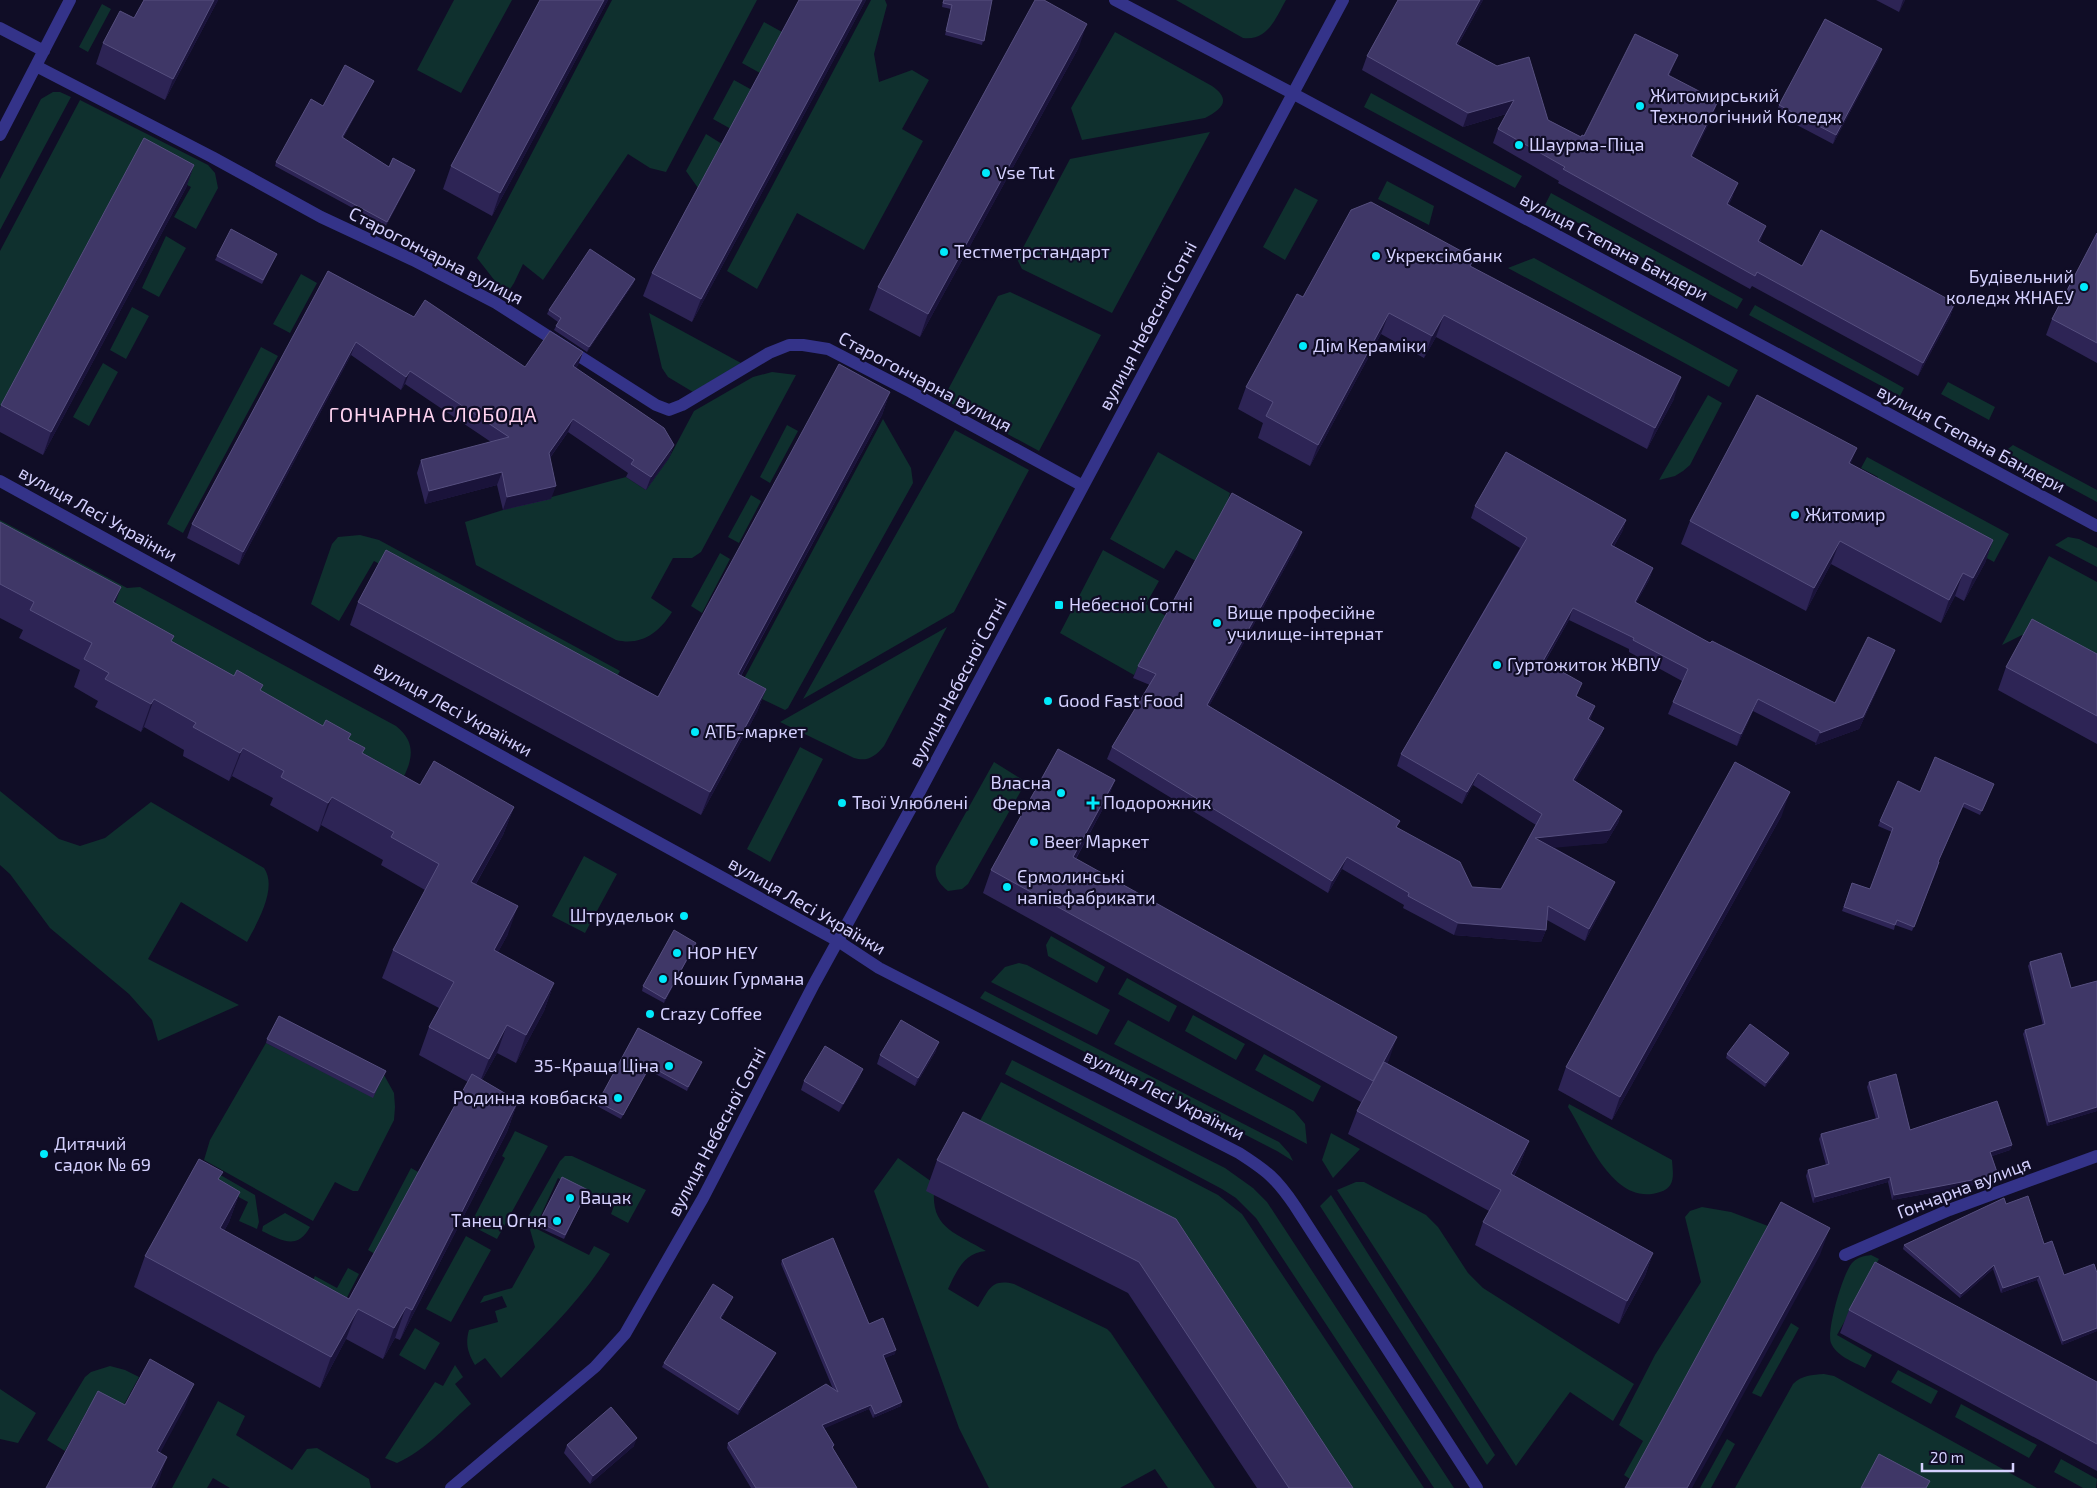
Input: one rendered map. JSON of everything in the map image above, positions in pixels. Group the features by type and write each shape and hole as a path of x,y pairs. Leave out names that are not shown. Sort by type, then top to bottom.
{"street":[{"path":"0,135 70,0"},
{"name":"вулиця Степана Бандери","path":"1115,0 1292,93 2097,526"},
{"name":"вулиця Небесної Сотні","path":"451,1488 595,1367 625,1334 703,1198 838,941 916,799 1342,0"},
{"path":"0,28 44,51"},
{"name":"Старогончарна вулиця","path":"36,66 212,157 321,217 413,260 496,303 656,405 669,410 682,405 769,353 789,345 828,349 912,392 1083,486"},
{"name":"вулиця Лесі Українки","path":"0,481 838,941 879,968 1239,1153 1268,1171 1295,1206 1477,1488"},
{"name":"Гончарна вулиця","path":"1845,1256 1949,1210 2097,1156"}],"green space":[{"path":"454,0 512,0 461,93 417,70"},
{"path":"612,0 757,0 666,172 650,168 628,154 543,280 523,264 506,295 477,258"},
{"path":"871,0 885,0 887,5 874,54 879,82 912,70 929,80 902,129 923,141 864,250 797,213 757,289 727,271"},
{"path":"1176,0 1286,0 1265,32 1252,38 1243,38"},
{"path":"102,4 111,9 88,52 79,47"},
{"path":"764,22 782,32 760,73 742,63"},
{"path":"1115,32 1212,86 1222,96 1223,100 1220,108 1205,118 1082,140 1071,108"},
{"path":"734,80 752,90 731,129 713,119"},
{"path":"53,92 60,92 71,97 0,230 0,179 41,99"},
{"path":"1371,93 1522,176 1515,188 1364,107"},
{"path":"80,100 208,165 215,173 218,188 196,229 174,217 191,187 134,157 0,407 0,251"},
{"path":"1210,132 1112,313 1022,269 1017,259 1070,159"},
{"path":"706,134 722,144 698,188 686,171"},
{"path":"1387,181 1434,206 1429,225 1378,199"},
{"path":"1295,188 1318,200 1285,260 1263,247"},
{"path":"1551,193 1743,299 1737,309 1545,205"},
{"path":"166,236 186,248 159,297 142,288"},
{"path":"1534,258 1738,370 1729,387 1508,268"},
{"path":"301,274 317,283 290,333 273,324"},
{"path":"1010,292 1101,335 1039,451 943,399 998,296"},
{"path":"1755,305 1904,388 1900,396 1749,315"},
{"path":"132,307 149,316 126,359 110,350"},
{"path":"649,313 741,363 693,392 668,377 662,368"},
{"path":"261,347 278,356 183,533 167,524"},
{"path":"103,363 118,372 89,426 73,417"},
{"path":"772,372 796,375 701,552 692,558 673,558 651,598 672,612 661,626 649,636 633,641 616,640 476,565 465,522 626,477 646,490 669,458 694,411 753,377"},
{"path":"1948,382 1995,407 1989,420 1941,394"},
{"path":"1708,395 1722,403 1690,465 1675,476 1659,480"},
{"path":"883,419 911,468 913,483 788,708 785,710 739,688"},
{"path":"787,425 798,431 770,483 760,477"},
{"path":"955,430 1029,470 954,612 803,699"},
{"path":"2013,445 2097,490 2097,502 2004,452"},
{"path":"1158,452 1230,493 1227,504 1196,561 1176,550 1164,569 1110,539"},
{"path":"1867,457 2009,534 1994,562 1869,494 1878,477 1861,468"},
{"path":"751,495 761,501 739,543 728,537"},
{"path":"0,520 127,588 140,587 396,726 409,742 411,751 408,768 395,793 0,552"},
{"path":"360,535 379,540 620,671 610,688 374,561 339,621 311,604 332,544 338,537"},
{"path":"2068,537 2079,539 2097,548 2097,567 2055,545"},
{"path":"1103,550 1159,581 1146,604 1166,616 1134,675 1060,633"},
{"path":"720,553 730,559 702,613 691,606"},
{"path":"2049,556 2097,582 2097,676 2022,635 2002,645"},
{"path":"947,627 884,746 874,756 867,759 854,758 780,722"},
{"path":"800,747 823,759 770,862 747,849"},
{"path":"994,762 1026,782 968,884 962,889 948,891 938,880 936,866"},
{"path":"0,791 59,839 80,846 105,838 151,802 264,868 268,876 269,885 267,895 260,916 247,942 181,902 148,959 239,1005 158,1041 152,1020 129,994 50,928 10,874 0,865"},
{"path":"584,856 617,874 585,933 552,916"},
{"path":"1051,936 1105,967 1097,983 1048,956 1046,945"},
{"path":"1019,963 1027,965 1110,1010 1097,1035 991,982 1005,967"},
{"path":"1127,978 1177,1006 1169,1022 1118,994"},
{"path":"985,991 1279,1142 1289,1153 1293,1161 980,998"},
{"path":"1193,1015 1245,1044 1236,1060 1185,1031"},
{"path":"1128,1020 1294,1111 1305,1124 1307,1144 1114,1044"},
{"path":"266,1043 373,1097 384,1075 394,1093 394,1120 358,1191 353,1191 335,1182 313,1221 204,1160 210,1140"},
{"path":"1264,1054 1321,1086 1313,1102 1255,1070"},
{"path":"1012,1060 1225,1168 1253,1188 1267,1202 1454,1488 1434,1488 1256,1218 1236,1198 1005,1074"},
{"path":"1001,1082 1218,1195 1242,1214 1424,1488 1342,1488 970,1139"},
{"path":"1569,1104 1672,1160 1672,1179 1669,1187 1660,1192 1643,1194 1628,1190 1615,1180 1593,1151 1568,1107"},
{"path":"515,1131 548,1146 497,1239 470,1225 505,1158 502,1156"},
{"path":"1331,1133 1360,1149 1333,1178 1322,1160"},
{"path":"565,1156 572,1156 646,1190 628,1223 611,1214 614,1206 558,1178 535,1228 589,1255 594,1246 610,1254 573,1304 501,1378 485,1358 475,1365 468,1348 469,1330 498,1322 495,1311 507,1307 502,1296 480,1303 484,1296 512,1288 535,1247 527,1219 560,1161"},
{"path":"898,1158 935,1184 934,1198 936,1210 946,1226 954,1233 986,1251 972,1255 962,1264 948,1289 978,1307 995,1284 1014,1284 1107,1329 1215,1488 1168,1488 1155,1469 1120,1488 989,1488 959,1428 874,1191"},
{"path":"198,1162 255,1195 259,1222 257,1229 239,1221 248,1202 216,1185"},
{"path":"411,1168 420,1173 375,1254 368,1250"},
{"path":"1356,1182 1364,1182 1426,1215 1438,1227 1468,1273 1483,1288 1634,1384 1613,1421 1570,1392 1516,1466 1337,1190"},
{"path":"1331,1195 1495,1455 1487,1465 1320,1206"},
{"path":"1702,1207 1731,1212 1768,1226 1630,1479 1624,1475 1643,1441 1619,1425 1655,1355 1701,1282 1685,1217 1690,1211"},
{"path":"285,1213 310,1227 300,1239 294,1241 282,1240 262,1231 263,1226"},
{"path":"466,1236 491,1250 451,1322 426,1309"},
{"path":"1871,1255 1879,1259 1837,1335 1872,1355 1865,1368 1837,1352 1833,1348 1830,1337 1836,1302 1849,1268 1857,1259"},
{"path":"348,1268 359,1274 338,1315 304,1296 315,1276 337,1288"},
{"path":"1791,1323 1799,1328 1761,1397 1752,1393"},
{"path":"415,1328 440,1343 425,1370 399,1355"},
{"path":"455,1365 463,1377 455,1384 471,1404 417,1452 397,1463 385,1458 435,1382 443,1386"},
{"path":"110,1366 125,1370 139,1377 114,1423 88,1409 65,1451 47,1440 85,1377 91,1372"},
{"path":"1898,1370 1938,1391 1931,1404 1891,1382"},
{"path":"1824,1374 1834,1376 2037,1488 1735,1488 1793,1384 1804,1377"},
{"path":"0,1389 36,1413 18,1443 0,1439"},
{"path":"218,1401 245,1416 236,1435 292,1470 307,1449 317,1448 369,1479 371,1488 230,1488 213,1478 207,1488 172,1488"},
{"path":"1961,1404 2037,1445 2029,1458 1955,1417"},
{"path":"1727,1439 1735,1444 1711,1488 1700,1488"},
{"path":"2061,1459 2097,1479 2096,1488 2083,1488 2054,1472"}],"building":[{"path":"144,0 214,0 173,79 103,43 120,11 134,18"},
{"path":"540,0 604,0 500,193 451,166"},
{"path":"799,0 862,0 701,299 652,273"},
{"path":"944,0 992,0 984,41 946,31 952,5 943,3"},
{"path":"1035,0 1044,0 1087,24 928,314 878,287"},
{"path":"1398,0 1480,0 1456,44 1497,66 1529,57 1548,120 1581,137 1582,135 1584,136 1635,34 1678,55 1668,75 1718,101 1691,156 1738,183 1727,204 1766,226 1758,241 1802,266 1821,230 1955,303 1923,363 1757,272 1755,276 1563,169 1565,167 1498,129 1514,100 1468,113 1367,56"},
{"path":"1825,19 1882,49 1836,135 1779,105"},
{"path":"345,65 374,81 342,137 389,167 393,158 415,170 387,222 276,162 311,99 323,106"},
{"path":"144,138 194,165 51,432 1,405"},
{"path":"1371,202 1474,258 1470,266 1681,377 1655,428 1444,315 1432,336 1389,313 1318,445 1266,416 1273,402 1246,387 1297,294 1303,297 1351,210"},
{"path":"231,229 277,254 263,280 217,256"},
{"name":"Будівельний коледж ЖНАЕУ","path":"2097,233 2097,343 2052,319"},
{"path":"590,249 635,279 589,347 556,326 561,318 549,310"},
{"path":"328,271 414,317 425,300 525,367 550,331 583,352 573,366 664,428 674,445 651,477 631,464 634,460 573,419 549,453 556,486 507,497 502,472 429,491 421,460 509,437 410,371 406,377 356,342 243,552 192,524"},
{"path":"839,364 890,392 738,674 766,689 710,792 358,602 386,550 658,697"},
{"name":"Житомир","path":"1757,395 1857,448 1849,463 1993,540 1973,578 1963,573 1949,600 1840,541 1814,588 1690,521"},
{"path":"1506,452 1626,520 1611,545 1653,568 1635,602 1710,643 1712,641 1835,703 1868,637 1895,650 1863,717 1820,733 1820,731 1758,699 1741,734 1673,702 1688,669 1633,640 1634,638 1573,608 1543,661 1582,683 1576,696 1595,706 1588,719 1604,728 1573,780 1622,811 1610,830 1535,838 1615,882 1589,929 1548,906 1546,930 1458,923 1408,896 1409,893 1347,857 1332,881 1112,747 1156,674 1138,666 1232,493 1302,532 1207,705 1400,821 1396,827 1460,862 1472,887 1501,889 1542,814 1478,773 1467,792 1401,754 1527,538 1475,506"},
{"path":"0,522 121,587 113,602 174,636 171,641 234,676 237,670 263,685 260,690 323,726 326,720 351,734 348,739 365,748 362,753 420,785 434,761 514,807 471,882 518,906 494,950 554,983 526,1035 507,1025 489,1059 429,1027 454,982 393,950 439,864 391,837 394,832 332,797 328,803 281,777 284,771 243,748 240,753 193,727 196,723 154,699 151,704 105,679 109,673 84,659 92,643 30,610 34,602 0,584"},
{"path":"2032,619 2097,654 2097,716 2006,667"},
{"path":"1058,749 1115,780 1073,857 1397,1037 1373,1081 991,870"},
{"path":"1935,757 1994,784 1982,811 1964,803 1938,862 1914,927 1897,920 1895,925 1844,907 1852,883 1870,889 1893,828 1880,821 1898,781 1920,792"},
{"path":"1735,762 1790,792 1620,1097 1566,1067"},
{"path":"674,930 696,943 665,999 643,986"},
{"path":"2061,953 2071,988 2097,981 2097,1107 2049,1122 2025,1030 2045,1024 2030,962"},
{"path":"279,1016 386,1071 374,1093 267,1039"},
{"path":"901,1020 939,1042 918,1078 880,1055"},
{"path":"1750,1024 1789,1053 1766,1083 1727,1054"},
{"path":"638,1028 702,1062 688,1087 650,1066 623,1115 598,1102"},
{"path":"825,1046 863,1069 843,1104 804,1081"},
{"path":"1384,1062 1529,1141 1511,1174 1653,1253 1627,1301 1483,1222 1501,1190 1357,1111"},
{"path":"472,1074 518,1101 412,1310 406,1307 394,1328 358,1309 331,1357 145,1256 199,1159 223,1172 218,1179 240,1192 220,1228 349,1299"},
{"path":"1896,1074 1910,1130 1997,1101 2012,1145 1990,1152 1998,1175 1894,1195 1890,1177 1815,1197 1808,1170 1829,1164 1821,1134 1879,1118 1869,1082"},
{"path":"963,1112 1176,1219 1353,1488 1289,1488 1139,1262 937,1160"},
{"path":"562,1177 588,1190 565,1235 539,1222"},
{"path":"2028,1196 2044,1244 2052,1241 2064,1275 2094,1264 2097,1273 2097,1328 2063,1341 2039,1276 2003,1288 1994,1265 1961,1294 1904,1245 2004,1198 2006,1204"},
{"path":"1781,1202 1830,1228 1687,1488 1625,1488"},
{"path":"833,1238 869,1324 883,1318 896,1350 883,1355 902,1402 875,1414 871,1405 822,1425 834,1445 832,1447 857,1488 756,1488 728,1443 826,1384 838,1392 782,1260"},
{"path":"1875,1262 2097,1382 2097,1444 1849,1310"},
{"path":"713,1284 733,1297 720,1318 776,1353 739,1410 664,1363"},
{"path":"150,1359 194,1384 157,1451 167,1457 151,1488 46,1488 98,1391 125,1405"},
{"path":"611,1407 637,1438 593,1476 567,1445"},
{"path":"1879,1454 1930,1481 1926,1488 1861,1488"}],"place":[{"name":"Житомирський Технологічний Коледж","path":"1640,106"},
{"name":"Шаурма-Піца","path":"1519,145"},
{"name":"Vse Tut","path":"986,173"},
{"name":"Тестметрстандарт","path":"944,252"},
{"name":"Укрексімбанк","path":"1376,256"},
{"name":"Будівельний коледж ЖНАЕУ","path":"2084,287"},
{"name":"Дім Кераміки","path":"1303,346"},
{"name":"Житомир","path":"1795,515"},
{"name":"Небесної Сотні","path":"1059,605"},
{"name":"Вище професійне училище-інтернат","path":"1217,623"},
{"name":"Гуртожиток ЖВПУ","path":"1497,665"},
{"name":"Good Fast Food","path":"1048,701"},
{"name":"АТБ-маркет","path":"695,732"},
{"name":"Власна Ферма","path":"1061,793"},
{"name":"Твої Улюблені","path":"842,803"},
{"name":"Подорожник","path":"1093,803"},
{"name":"Beer Маркет","path":"1034,842"},
{"name":"Єрмолинські напівфабрикати","path":"1007,887"},
{"name":"Штрудельок","path":"684,916"},
{"name":"HOP HEY","path":"677,953"},
{"name":"Кошик Гурмана","path":"663,979"},
{"name":"Crazy Coffee","path":"650,1014"},
{"name":"35-Краща Ціна","path":"669,1066"},
{"name":"Родинна ковбаска","path":"618,1098"},
{"name":"Дитячий садок № 69","path":"44,1154"},
{"name":"Вацак","path":"570,1198"},
{"name":"Танец Огня","path":"557,1221"}],"district":[{"name":"ГОНЧАРНА СЛОБОДА","path":"433,415"}]}
